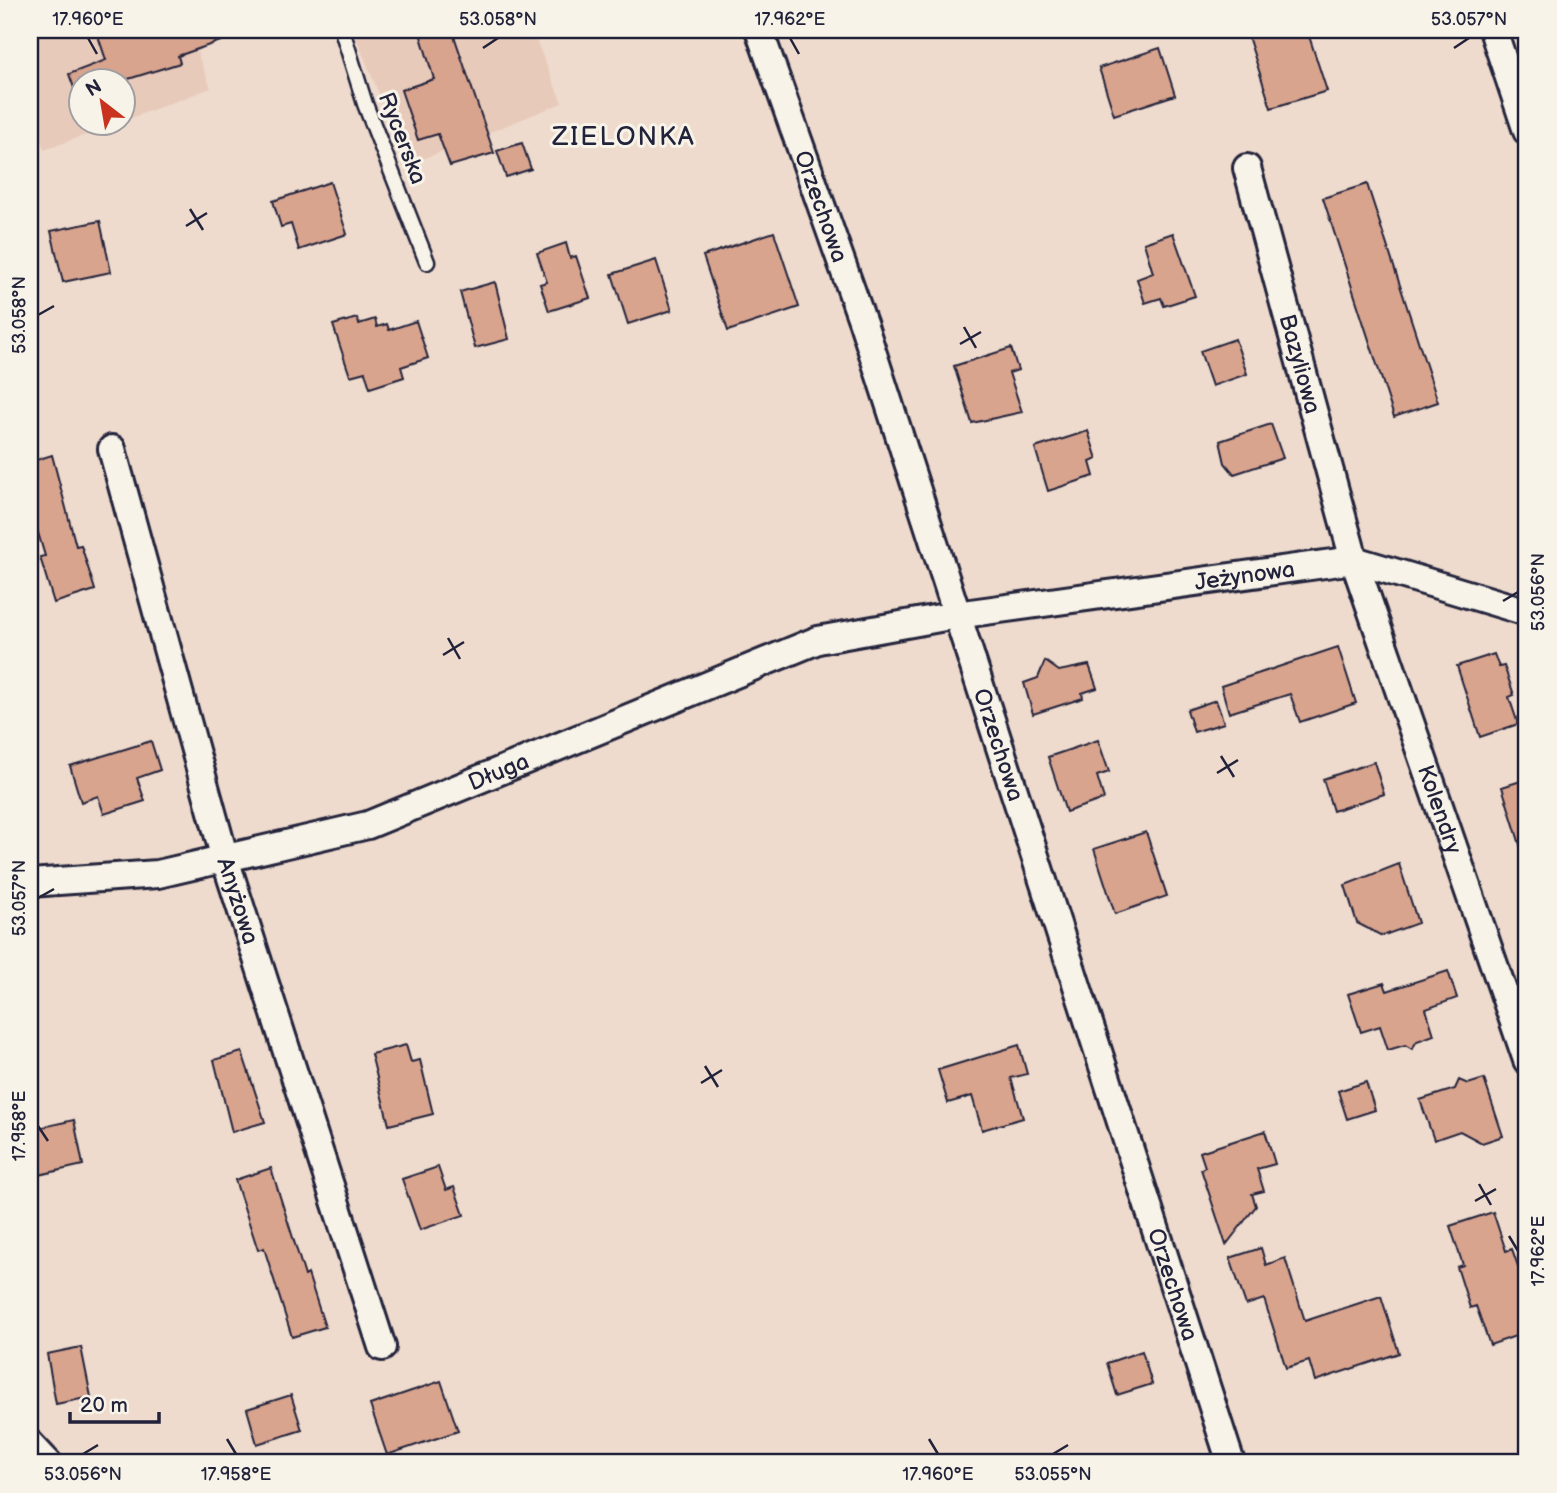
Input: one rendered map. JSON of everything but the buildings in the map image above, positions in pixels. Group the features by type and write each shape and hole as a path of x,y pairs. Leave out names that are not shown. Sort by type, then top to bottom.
{"street":[{"name":"Orzechowa","path":"759,30 863,323 1231,1463"},
{"path":"1493,30 1527,131"},
{"name":"Bazyliowa","path":"1247,168 1354,560"},
{"name":"Anyżowa","path":"112,449 225,859 382,1347"},
{"name":"Jeżynowa","path":"956,615 1354,560 1527,612"},
{"name":"Kolendry","path":"1354,560 1527,1060"},
{"name":"Długa","path":"30,883 158,874 368,825 818,640 956,615"},
{"path":"30,1444 48,1463"}],"lane":[{"name":"Rycerska","path":"342,30 365,104 427,262"}],"shaded area":[{"path":"30,30 188,30 211,88 136,116 136,66 66,66 66,136 83,136 44,150 30,105"},
{"path":"353,30 532,30 562,103 408,165"}],"district":[{"name":"ZIELONKA","path":"624,136"}]}
